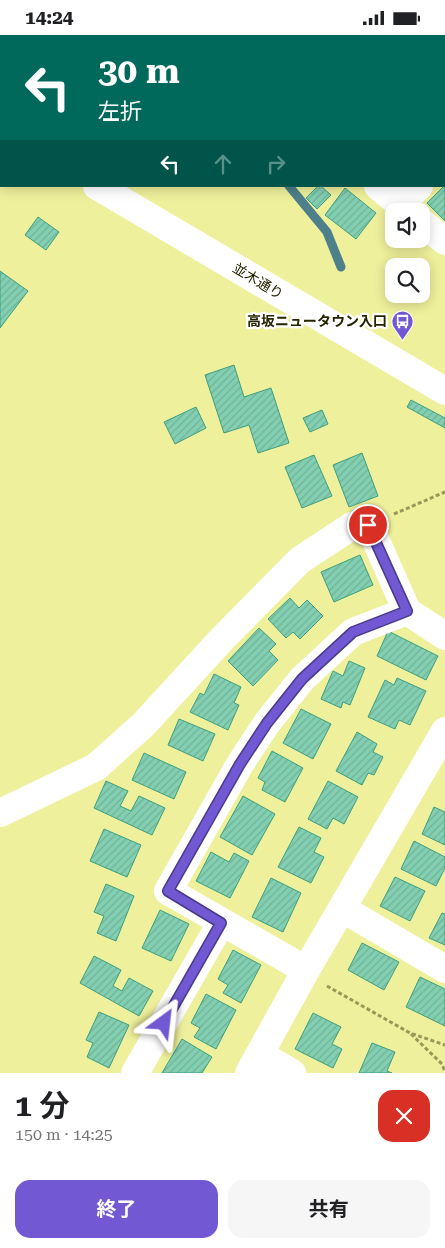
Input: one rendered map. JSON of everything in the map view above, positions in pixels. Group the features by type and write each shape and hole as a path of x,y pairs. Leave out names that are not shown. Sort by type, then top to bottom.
{"street":[{"name":"並木通り","path":"99,187 445,391"},
{"path":"379,187 398,203"},
{"path":"407,203 418,187"},
{"path":"430,229 445,241"},
{"path":"0,813 96,767 143,725 222,639 300,560 352,526 368,525 407,611 445,636"},
{"path":"313,976 168,891 240,764 267,723 302,679 353,632 407,611"},
{"path":"292,1073 254,1063 313,976 343,909 445,731"},
{"path":"343,909 445,969"},
{"path":"135,1073 221,923"}],"path":[{"path":"368,525 445,492"},
{"path":"313,976 410,1033 445,1045"},
{"path":"410,1033 442,1065 445,1072"}],"building":[{"path":"317,187 322,187 331,195 317,209 306,198"},
{"path":"443,187 445,187 445,221 430,206 430,203 427,203"},
{"path":"345,188 376,213 356,239 325,215"},
{"path":"38,217 59,232 46,250 25,235"},
{"path":"0,271 28,291 0,328"},
{"path":"234,365 244,397 271,388 289,443 258,453 249,425 224,433 205,375"},
{"path":"411,400 445,418 445,428 407,407"},
{"path":"196,407 206,428 175,444 164,422"},
{"path":"322,410 328,424 310,432 303,418"},
{"path":"362,453 378,496 349,507 333,465"},
{"path":"314,455 332,496 302,508 285,467"},
{"path":"360,555 373,585 334,602 321,572"},
{"path":"290,598 299,608 307,600 323,616 300,639 293,632 286,638 268,619"},
{"path":"259,628 276,644 269,651 278,660 253,686 228,661"},
{"path":"388,631 438,656 426,680 377,656"},
{"path":"349,661 365,668 350,705 343,702 341,708 321,699 333,671 343,676"},
{"path":"214,674 241,687 234,703 239,705 228,730 190,712 200,693 204,695"},
{"path":"397,678 426,691 410,725 399,720 395,729 368,717 385,680 394,685"},
{"path":"301,709 331,724 313,759 283,743"},
{"path":"179,719 215,734 203,761 168,745"},
{"path":"357,732 377,744 373,752 383,757 374,775 368,773 362,785 336,771"},
{"path":"272,751 303,768 285,802 262,790 265,782 258,778"},
{"path":"144,753 186,772 174,799 132,780"},
{"path":"106,781 128,791 120,806 131,811 139,796 165,808 152,835 94,808"},
{"path":"328,781 358,797 344,824 333,818 327,829 308,819"},
{"path":"243,796 275,814 252,855 220,837"},
{"path":"434,807 445,812 445,845 422,834"},
{"path":"299,827 321,838 314,852 324,857 311,883 278,867"},
{"path":"104,829 141,845 127,877 90,861"},
{"path":"414,841 445,857 445,868 436,886 401,869"},
{"path":"211,852 229,862 234,853 249,861 230,898 196,881"},
{"path":"395,877 425,891 410,921 380,906"},
{"path":"271,878 301,893 283,932 252,917"},
{"path":"106,884 134,896 116,941 97,933 104,916 94,912"},
{"path":"160,910 189,924 171,961 142,948"},
{"path":"442,913 445,914 445,945 429,938"},
{"path":"362,943 399,962 384,990 348,970"},
{"path":"233,950 261,965 241,1003 223,993 228,985 218,979"},
{"path":"94,956 121,970 113,986 122,991 129,978 153,991 139,1016 80,983"},
{"path":"420,977 445,989 445,1026 406,1007"},
{"path":"206,994 236,1010 216,1049 194,1037 200,1028 191,1023"},
{"path":"99,1012 129,1025 109,1068 87,1057 93,1043 86,1040"},
{"path":"313,1013 341,1027 332,1044 342,1049 333,1068 295,1049"},
{"path":"182,1039 212,1057 202,1073 162,1073"},
{"path":"372,1043 395,1052 387,1071 392,1073 359,1073"}],"waterway":[{"path":"290,187 327,232 341,267"}],"place":[{"name":"高坂ニュータウン入口","path":"403,340"}],"route":[{"path":"164,1023 221,923 168,891 240,764 267,723 302,679 353,632 407,611 368,525"}]}
